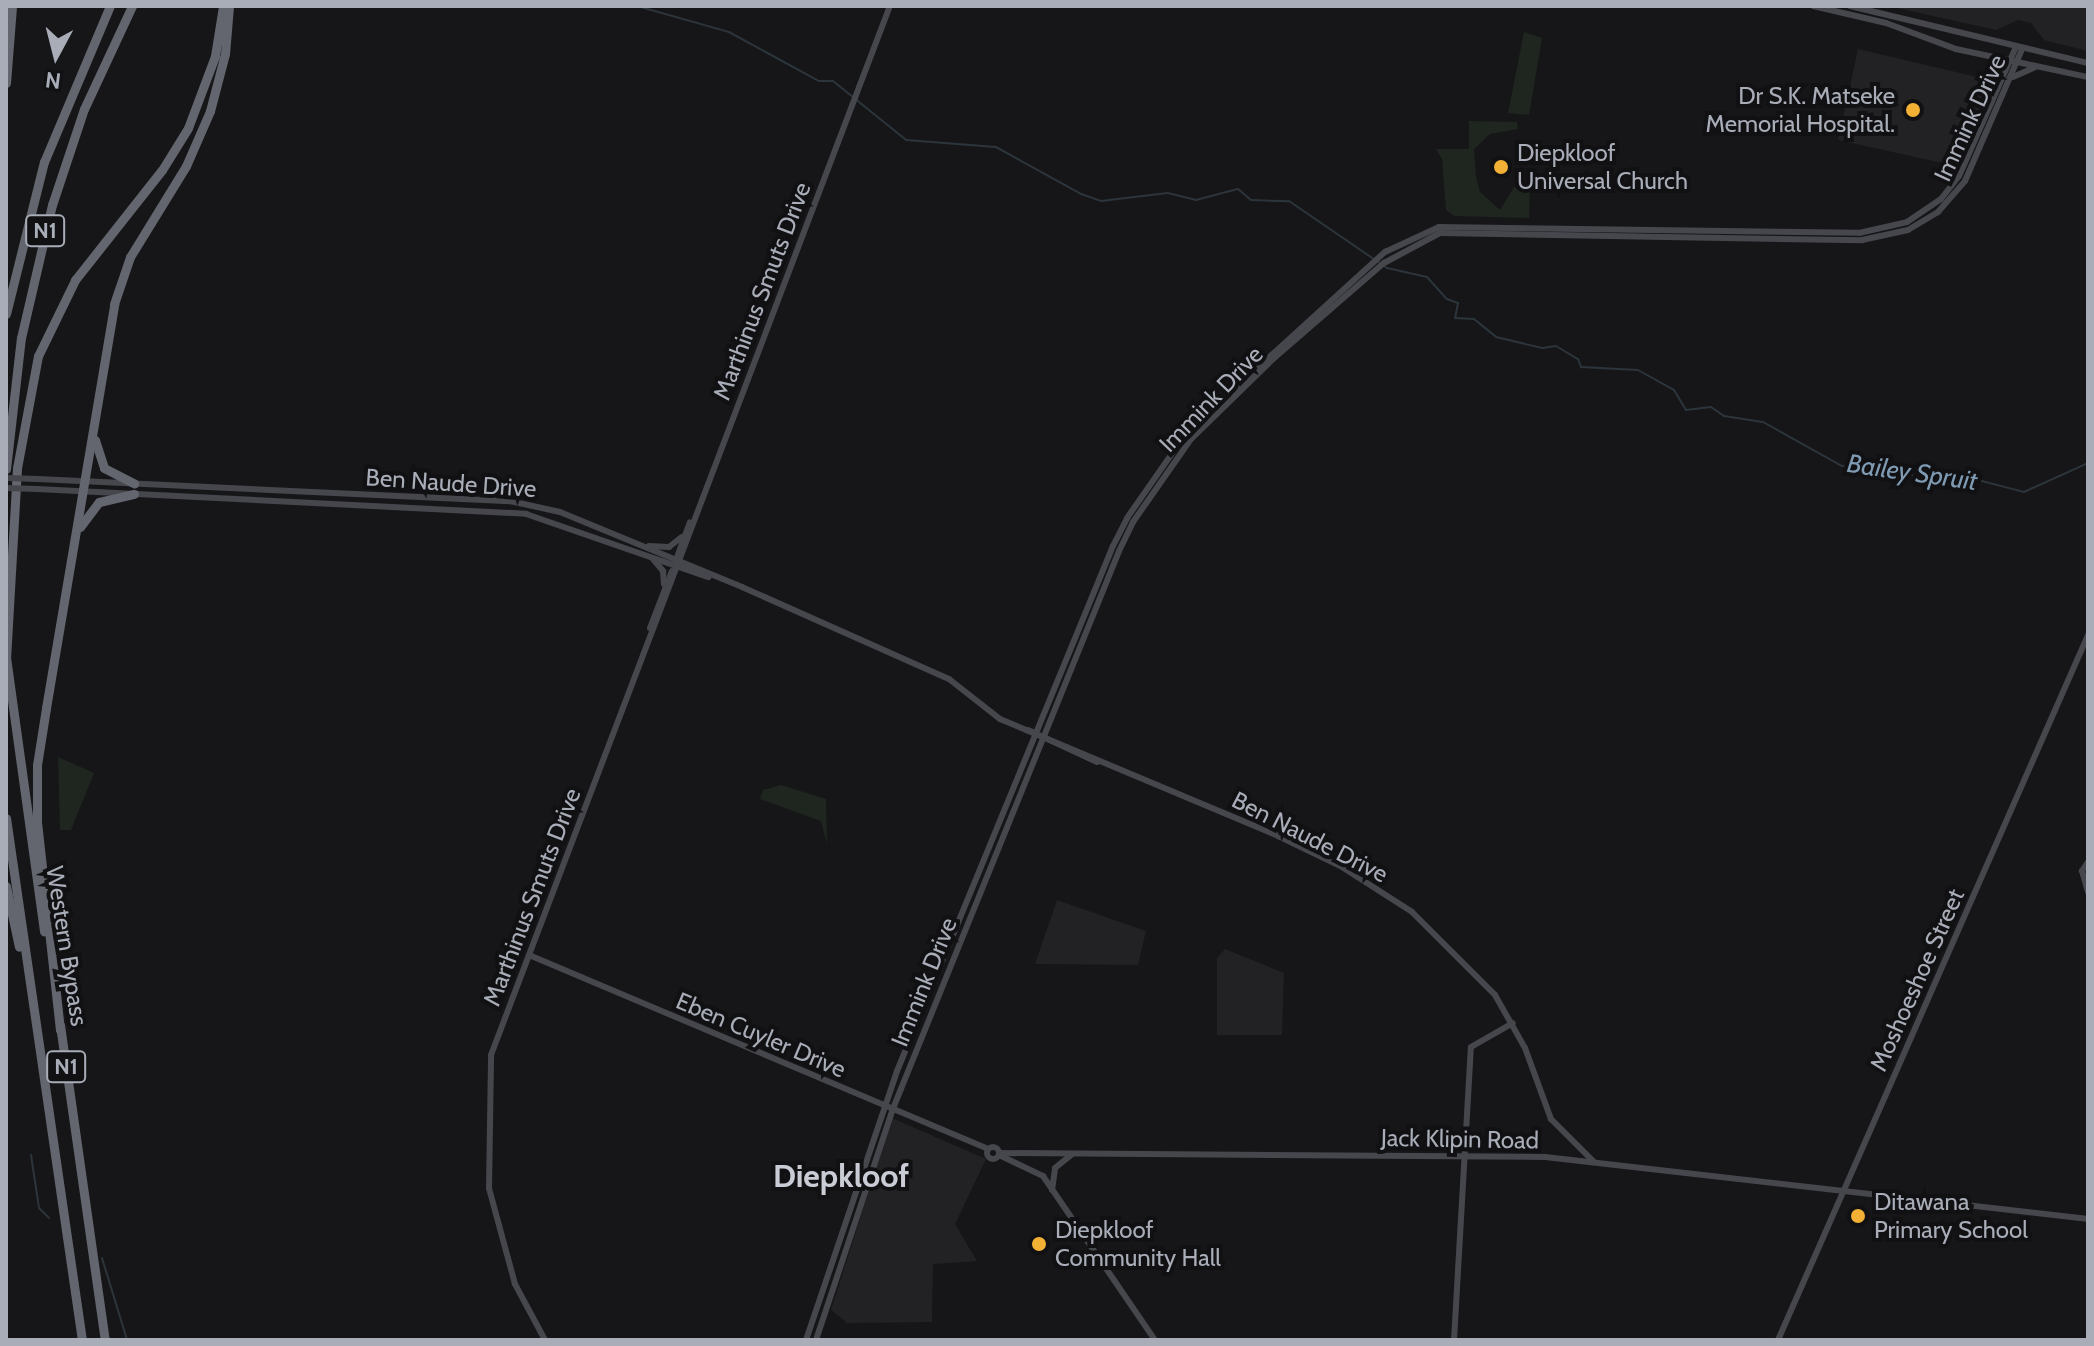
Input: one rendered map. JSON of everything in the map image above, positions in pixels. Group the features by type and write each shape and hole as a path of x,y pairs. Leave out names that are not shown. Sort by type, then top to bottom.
{"highway":[{"path":"6,35 12,6"},
{"path":"6,83 12,6"},
{"name":"N1","path":"6,314 44,162 110,6"},
{"name":"N1","path":"6,469 21,338 52,205 84,109 132,6"},
{"path":"6,659 17,468 38,356 75,280 162,170 188,128 215,56 223,6"},
{"path":"60,1030 36,780 83,486 120,283 210,111 225,54 229,6"},
{"path":"96,412 99,461 111,474 134,488"},
{"path":"74,542 94,505 134,488"},
{"name":"Western Bypass","path":"6,653 105,1340"},
{"name":"Western Bypass","path":"6,818 82,1340"},
{"path":"6,886 36,1028"}],"main road":[{"name":"Marthinus Smuts Drive","path":"545,1340 515,1284 487,1167 491,1055 890,6"},
{"path":"1813,6 2014,62 2088,77"},
{"path":"1850,6 2088,63"},
{"name":"Immink Drive","path":"806,1340 883,1107 1039,736 1133,522 1194,437 1268,363 1384,263 1421,239 1453,231 1862,240 1898,234 1932,217 1961,187 2019,48"},
{"path":"1991,56 2002,66 2007,80 2018,72 2039,67"},
{"name":"Immink Drive","path":"816,1340 892,1111 1117,536 1182,437 1361,273 1406,239 1457,224 1875,232 1914,219 1955,182 2007,80"},
{"name":"Marthinus Smuts Drive","path":"677,562 688,527 711,475"},
{"path":"6,478 83,486"},
{"path":"6,488 83,486"},
{"name":"Ben Naude Drive","path":"83,486 508,512 554,521 677,562 949,679 993,714 1342,867 1412,912 1477,973 1513,1023 1551,1119 1594,1162"},
{"path":"637,547 672,546 688,527"},
{"path":"637,547 661,567 660,599"},
{"path":"645,650 660,599 677,562"},
{"name":"Moshoeshoe Street","path":"1778,1340 2088,635"},
{"path":"2088,862 2082,871 2088,892"},
{"name":"Eben Cuyler Drive","path":"529,955 892,1111 988,1151 1010,1156"},
{"path":"1454,1340 1468,1156 1471,1047 1513,1023"},
{"path":"1010,1156 1074,1152"},
{"path":"1052,1190 1055,1168 1074,1152"},
{"name":"Jack Klipin Road","path":"1074,1152 1468,1156 1594,1162 2088,1219"},
{"path":"1010,1156 1041,1174 1155,1340"}],"shaded area":[{"path":"1888,6 2088,6 2088,51 2044,40 2031,23 2018,20 1996,30"},
{"path":"1524,32 1542,38 1529,115 1508,113"},
{"name":"Dr S.K. Matseke Memorial Hospital.","path":"1858,49 1994,81 1956,166 1838,140"},
{"path":"1469,121 1517,122 1518,129 1490,134 1474,149 1476,177 1480,192 1500,210 1514,187 1530,187 1529,218 1454,216 1446,210 1442,159 1436,149 1469,149"},
{"path":"58,757 94,773 71,830 60,830"},
{"path":"781,785 826,799 827,844 821,821 760,799 763,790"},
{"path":"1057,900 1146,931 1138,965 1035,964"},
{"path":"1225,949 1284,973 1282,1035 1217,1035 1217,958"},
{"path":"892,1118 986,1159 955,1224 977,1261 933,1264 932,1322 847,1323 831,1310"}],"waterway":[{"name":"Bailey Spruit","path":"637,6 729,32 819,81 833,81 906,140 996,147 1081,194 1101,201 1168,193 1196,200 1238,189 1251,200 1289,201 1387,268 1427,277 1447,299 1458,303 1455,318 1474,319 1496,337 1542,348 1556,346 1578,359 1581,367 1638,370 1674,390 1686,410 1711,407 1724,416 1763,422 1842,466 1891,464 1914,476 1951,473 2024,492 2088,463"},
{"path":"31,1155 39,1208 49,1218"},
{"path":"102,1258 127,1340"}],"place":[{"name":"Dr S.K. Matseke Memorial Hospital.","path":"1913,110"},
{"name":"Diepkloof Universal Church","path":"1501,167"},
{"name":"Ditawana Primary School","path":"1858,1216"},
{"name":"Diepkloof Community Hall","path":"1039,1244"}],"district":[{"name":"Diepkloof","path":"841,1176"}]}
